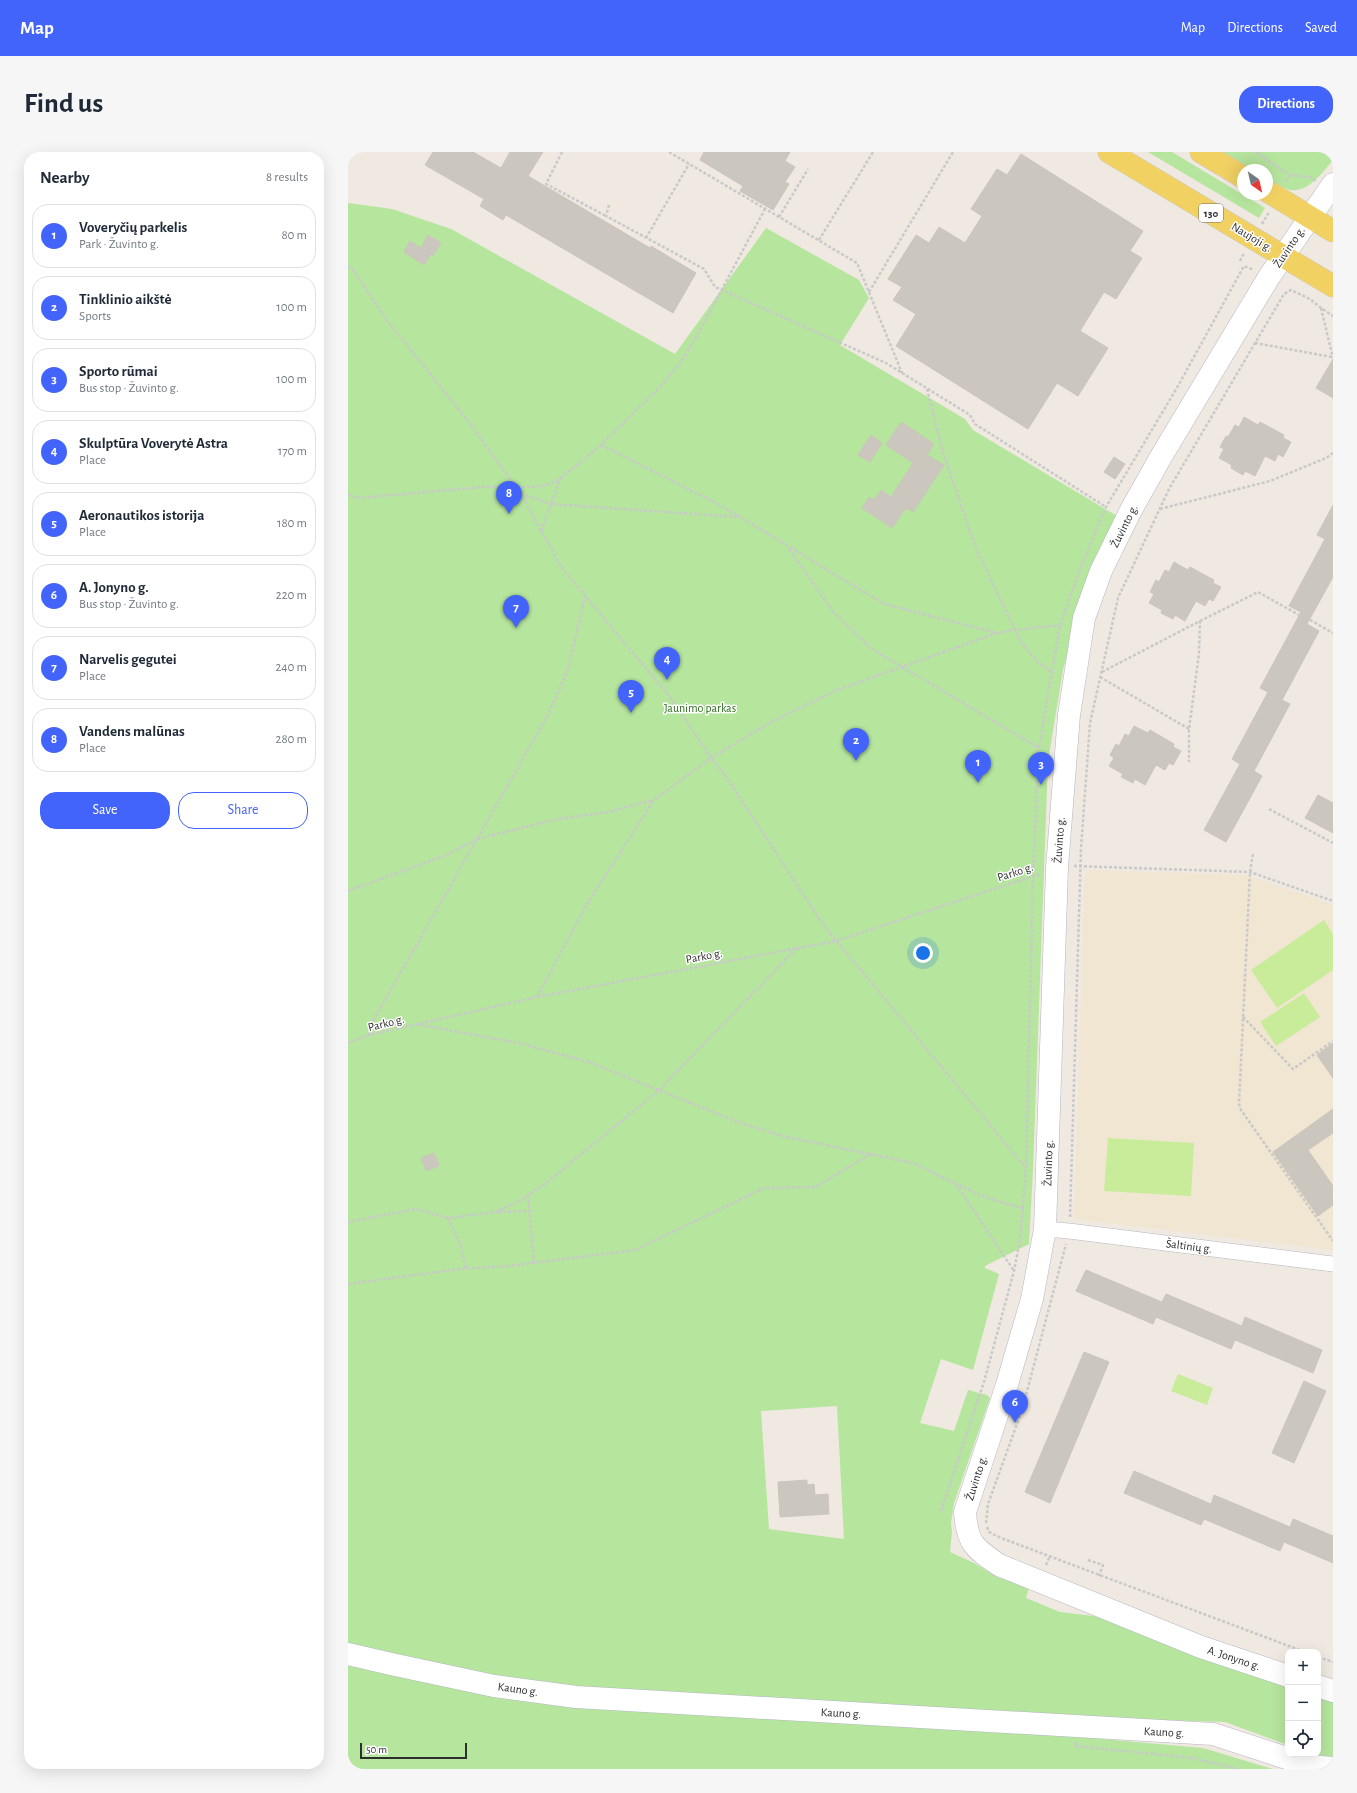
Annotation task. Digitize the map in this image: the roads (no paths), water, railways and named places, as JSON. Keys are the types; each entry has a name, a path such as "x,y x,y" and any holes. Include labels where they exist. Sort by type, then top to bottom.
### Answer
{"main road":[{"name":"Naujoji g.","path":"1109,152 1333,286"},
{"path":"1201,152 1237,173"},
{"path":"1273,196 1333,231"}],"street":[{"name":"Žuvinto g.","path":"965,1512 1006,1388 1032,1299 1046,1219 1057,868 1070,708 1084,618 1101,571 1162,455 1269,276 1331,186"},
{"name":"Šaltinių g.","path":"1046,1219 1069,1230 1333,1264"},
{"name":"A. Jonyno g.","path":"965,1512 966,1528 970,1539 979,1551 999,1564 1201,1647 1285,1675"},
{"name":"Kauno g.","path":"348,1654 494,1686 576,1697 1213,1734 1311,1766 1333,1768"},
{"path":"1321,1687 1333,1691"}],"place":[{"name":"Vandens malūnas","path":"509,514"},
{"name":"Narvelis gegutei","path":"516,628"},
{"name":"Skulptūra Voverytė Astra","path":"667,680"},
{"name":"Aeronautikos istorija","path":"631,713"},
{"name":"Tinklinio aikštė","path":"856,761"},
{"name":"Voveryčių parkelis","path":"978,783"},
{"name":"Sporto rūmai","path":"1041,785"},
{"name":"A. Jonyno g.","path":"1015,1423"}],"park label":[{"name":"Jaunimo parkas","path":"700,708"}]}
